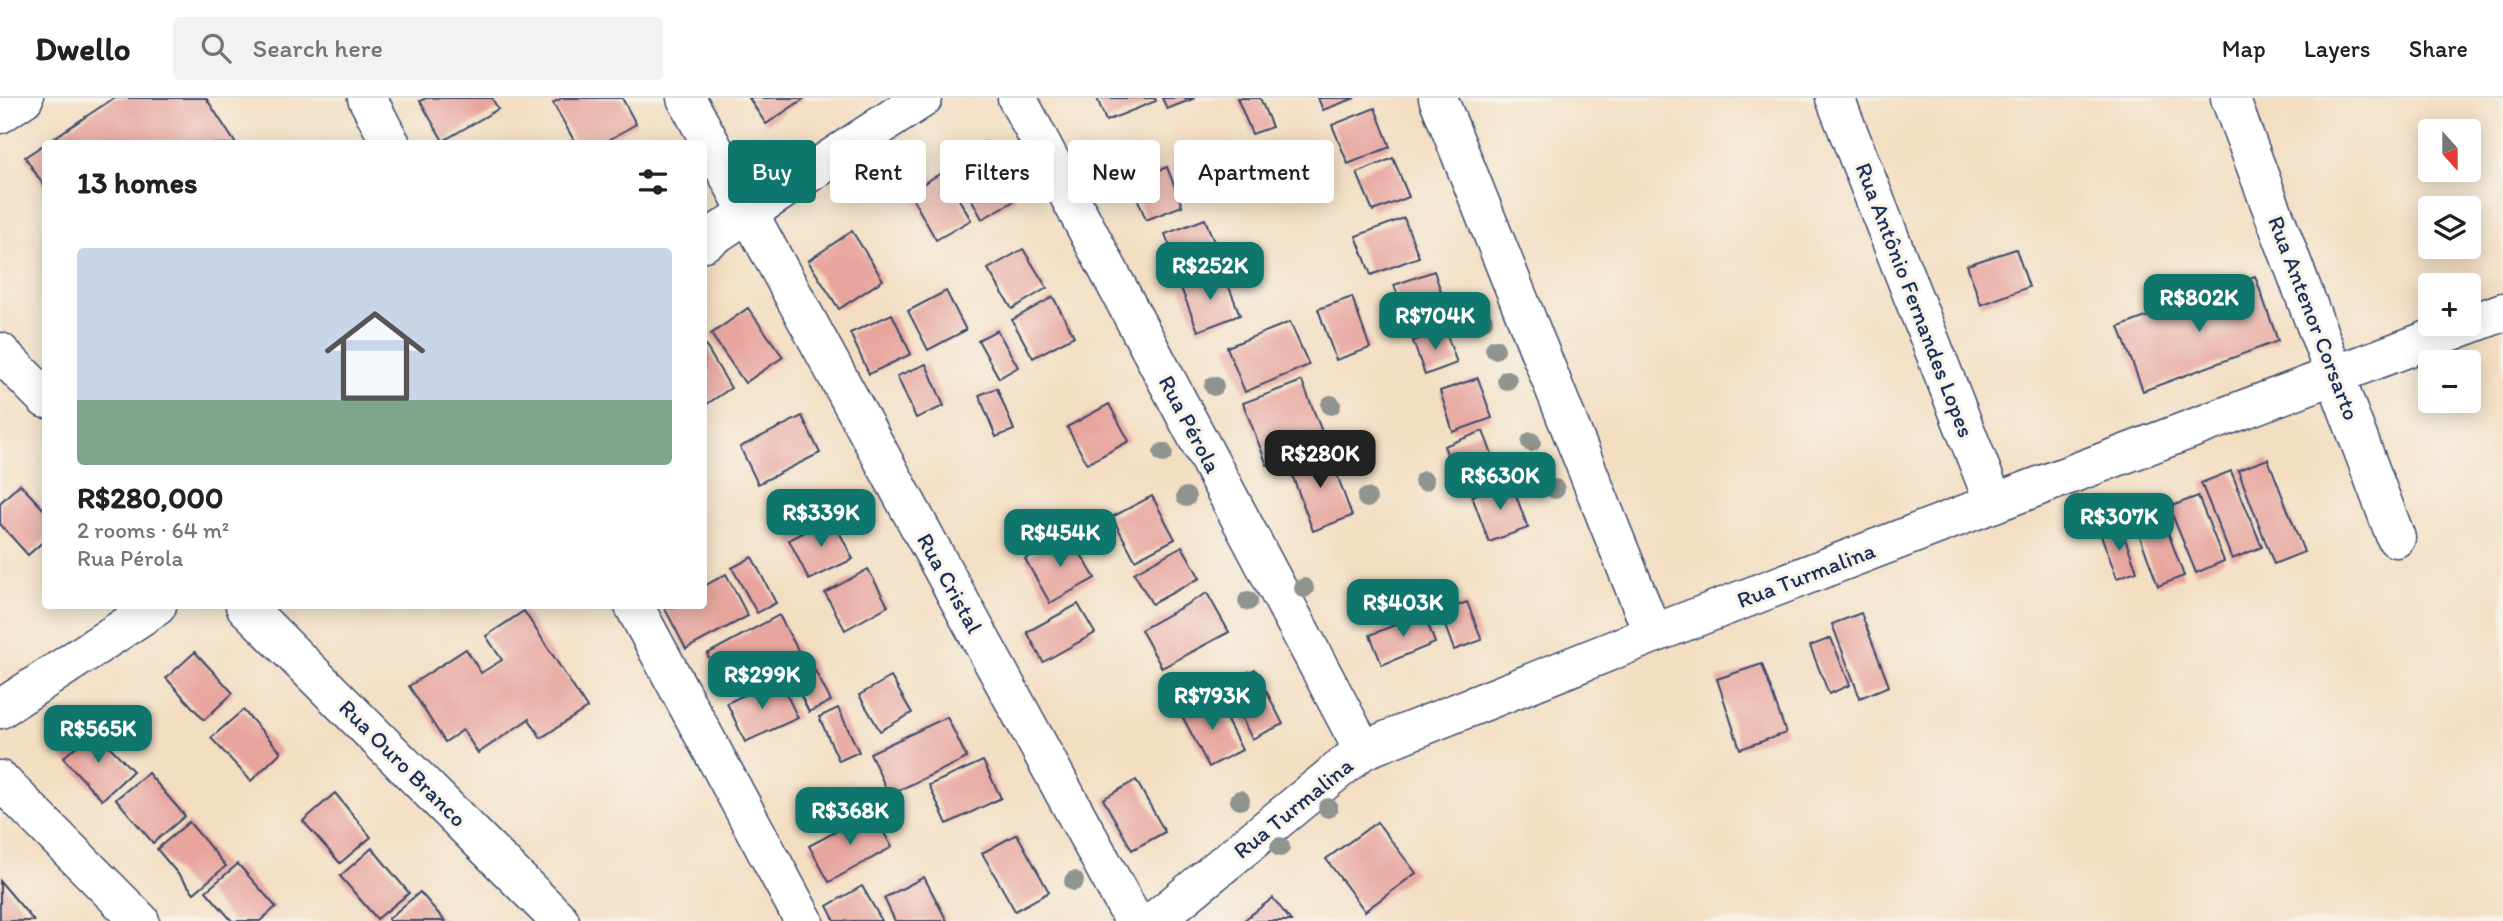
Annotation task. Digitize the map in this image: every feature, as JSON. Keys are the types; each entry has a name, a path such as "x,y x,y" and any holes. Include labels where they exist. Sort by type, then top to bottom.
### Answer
{"street":[{"path":"0,114 24,98"},
{"path":"367,98 389,140"},
{"name":"Rua Cristal","path":"686,98 1134,921"},
{"path":"707,240 923,98"},
{"name":"Rua Pérola","path":"1017,98 1363,750"},
{"path":"1438,98 1653,634"},
{"name":"Rua Antônio Fernandes Lopes","path":"1835,98 1994,503"},
{"name":"Rua Antenor Corsarto","path":"2230,98 2396,538"},
{"name":"Rua Turmalina","path":"1154,921 1363,750 1653,634 2503,312"},
{"path":"0,352 42,395"},
{"path":"0,709 152,609"},
{"name":"Rua Ouro Branco","path":"248,609 560,921"},
{"path":"636,609 804,921"},
{"path":"0,780 140,921"}],"building":[{"path":"114,98 206,98 233,140 51,140"},
{"path":"426,98 492,98 498,109 442,140 420,101"},
{"path":"562,98 622,98 636,124 609,140 574,140 553,103"},
{"path":"749,98 805,98 766,124"},
{"path":"1097,98 1155,98 1156,101 1106,121"},
{"path":"1162,98 1195,98 1167,109"},
{"path":"1237,98 1260,98 1272,127 1252,134"},
{"path":"1318,98 1355,98 1323,110"},
{"path":"1375,108 1390,147 1348,164 1332,125"},
{"path":"42,146 42,183 25,157"},
{"path":"1393,158 1409,197 1373,211 1357,173"},
{"path":"1167,167 1174,185 1174,203 1181,203 1182,206 1146,220 1139,203 1160,203 1160,170"},
{"path":"940,174 940,203 961,203 971,220 936,240 915,203 926,203 926,182"},
{"path":"973,203 1011,203 982,219"},
{"path":"1404,218 1419,257 1371,275 1356,236"},
{"path":"1205,219 1219,255 1179,270 1165,234"},
{"path":"852,231 883,280 839,309 808,261"},
{"path":"1023,249 1047,288 1012,309 988,269"},
{"path":"2016,249 2029,287 1981,305 1967,265"},
{"path":"1434,271 1447,309 1408,322 1394,285"},
{"path":"1223,272 1240,315 1198,331 1181,288"},
{"path":"2255,276 2278,341 2143,391 2119,327"},
{"path":"946,291 966,330 928,350 908,311"},
{"path":"1053,297 1074,336 1033,358 1012,320"},
{"path":"1352,297 1370,348 1336,360 1318,309"},
{"path":"748,308 783,357 745,383 711,334"},
{"path":"892,314 911,354 869,374 850,333"},
{"path":"1290,322 1309,365 1245,392 1227,347"},
{"path":"997,330 1018,367 999,378 978,340"},
{"path":"1445,330 1457,363 1425,375 1413,341"},
{"path":"707,348 731,388 707,404"},
{"path":"926,364 944,406 916,418 897,376"},
{"path":"1478,378 1492,418 1453,432 1440,391"},
{"path":"1302,381 1326,442 1267,465 1243,403"},
{"path":"997,388 1014,430 996,437 979,395"},
{"path":"1109,404 1129,441 1087,464 1067,427"},
{"path":"802,416 820,453 758,484 740,447"},
{"path":"1483,431 1500,475 1461,490 1444,446"},
{"path":"1328,450 1352,516 1313,531 1288,464"},
{"path":"2268,459 2304,552 2274,564 2238,470"},
{"path":"2231,471 2262,547 2232,559 2201,483"},
{"path":"1511,482 1528,528 1489,542 1472,496"},
{"path":"20,484 42,508 42,543 28,555 0,524 0,503"},
{"path":"1152,496 1175,539 1135,560 1112,517"},
{"path":"2198,496 2224,561 2196,573 2169,507"},
{"path":"2160,510 2184,576 2158,586 2134,520"},
{"path":"832,518 853,559 809,580 789,540"},
{"path":"2121,528 2137,571 2117,578 2101,535"},
{"path":"1069,534 1095,578 1050,603 1025,559"},
{"path":"1182,546 1200,578 1152,604 1134,573"},
{"path":"752,557 776,603 757,613 732,568"},
{"path":"868,569 888,606 845,630 825,593"},
{"path":"726,574 748,616 686,649 665,609 707,609 707,584"},
{"path":"1207,593 1229,632 1162,668 1141,630"},
{"path":"1467,602 1482,640 1454,650 1440,612"},
{"path":"1078,604 1095,633 1043,662 1027,632"},
{"path":"524,611 587,708 541,738 529,719 478,753 463,730 445,742 409,686 466,649 481,673 502,660 486,636"},
{"path":"1424,613 1435,643 1382,665 1370,635"},
{"path":"1861,613 1889,686 1860,698 1832,624"},
{"path":"779,615 798,650 726,689 707,654"},
{"path":"1831,638 1850,685 1829,694 1810,646"},
{"path":"195,652 233,693 204,720 166,678"},
{"path":"808,657 831,701 809,712 787,668"},
{"path":"1762,664 1786,733 1740,749 1717,679"},
{"path":"1255,669 1283,724 1252,739 1225,684"},
{"path":"891,677 912,713 880,731 859,695"},
{"path":"779,679 798,718 745,742 727,703"},
{"path":"1215,697 1242,750 1209,767 1181,714"},
{"path":"838,708 859,752 839,761 819,717"},
{"path":"243,710 281,752 251,781 211,738"},
{"path":"947,717 967,758 889,795 870,753"},
{"path":"94,730 133,771 102,800 63,758"},
{"path":"983,761 1001,798 947,824 929,785"},
{"path":"148,773 185,816 153,843 116,799"},
{"path":"1136,780 1165,832 1132,850 1103,799"},
{"path":"335,793 371,837 340,863 303,821"},
{"path":"872,812 892,847 829,882 809,846"},
{"path":"189,822 226,866 194,893 157,849"},
{"path":"1377,822 1416,873 1365,911 1326,859"},
{"path":"1017,834 1049,892 1015,911 982,853"},
{"path":"372,848 409,893 377,919 340,876"},
{"path":"238,864 276,907 260,921 232,921 206,891"},
{"path":"924,877 947,921 895,921 884,898"},
{"path":"0,881 34,921 0,921"},
{"path":"862,886 882,921 835,921 827,906"},
{"path":"420,892 445,921 388,919"},
{"path":"1273,898 1291,921 1243,921"}]}
